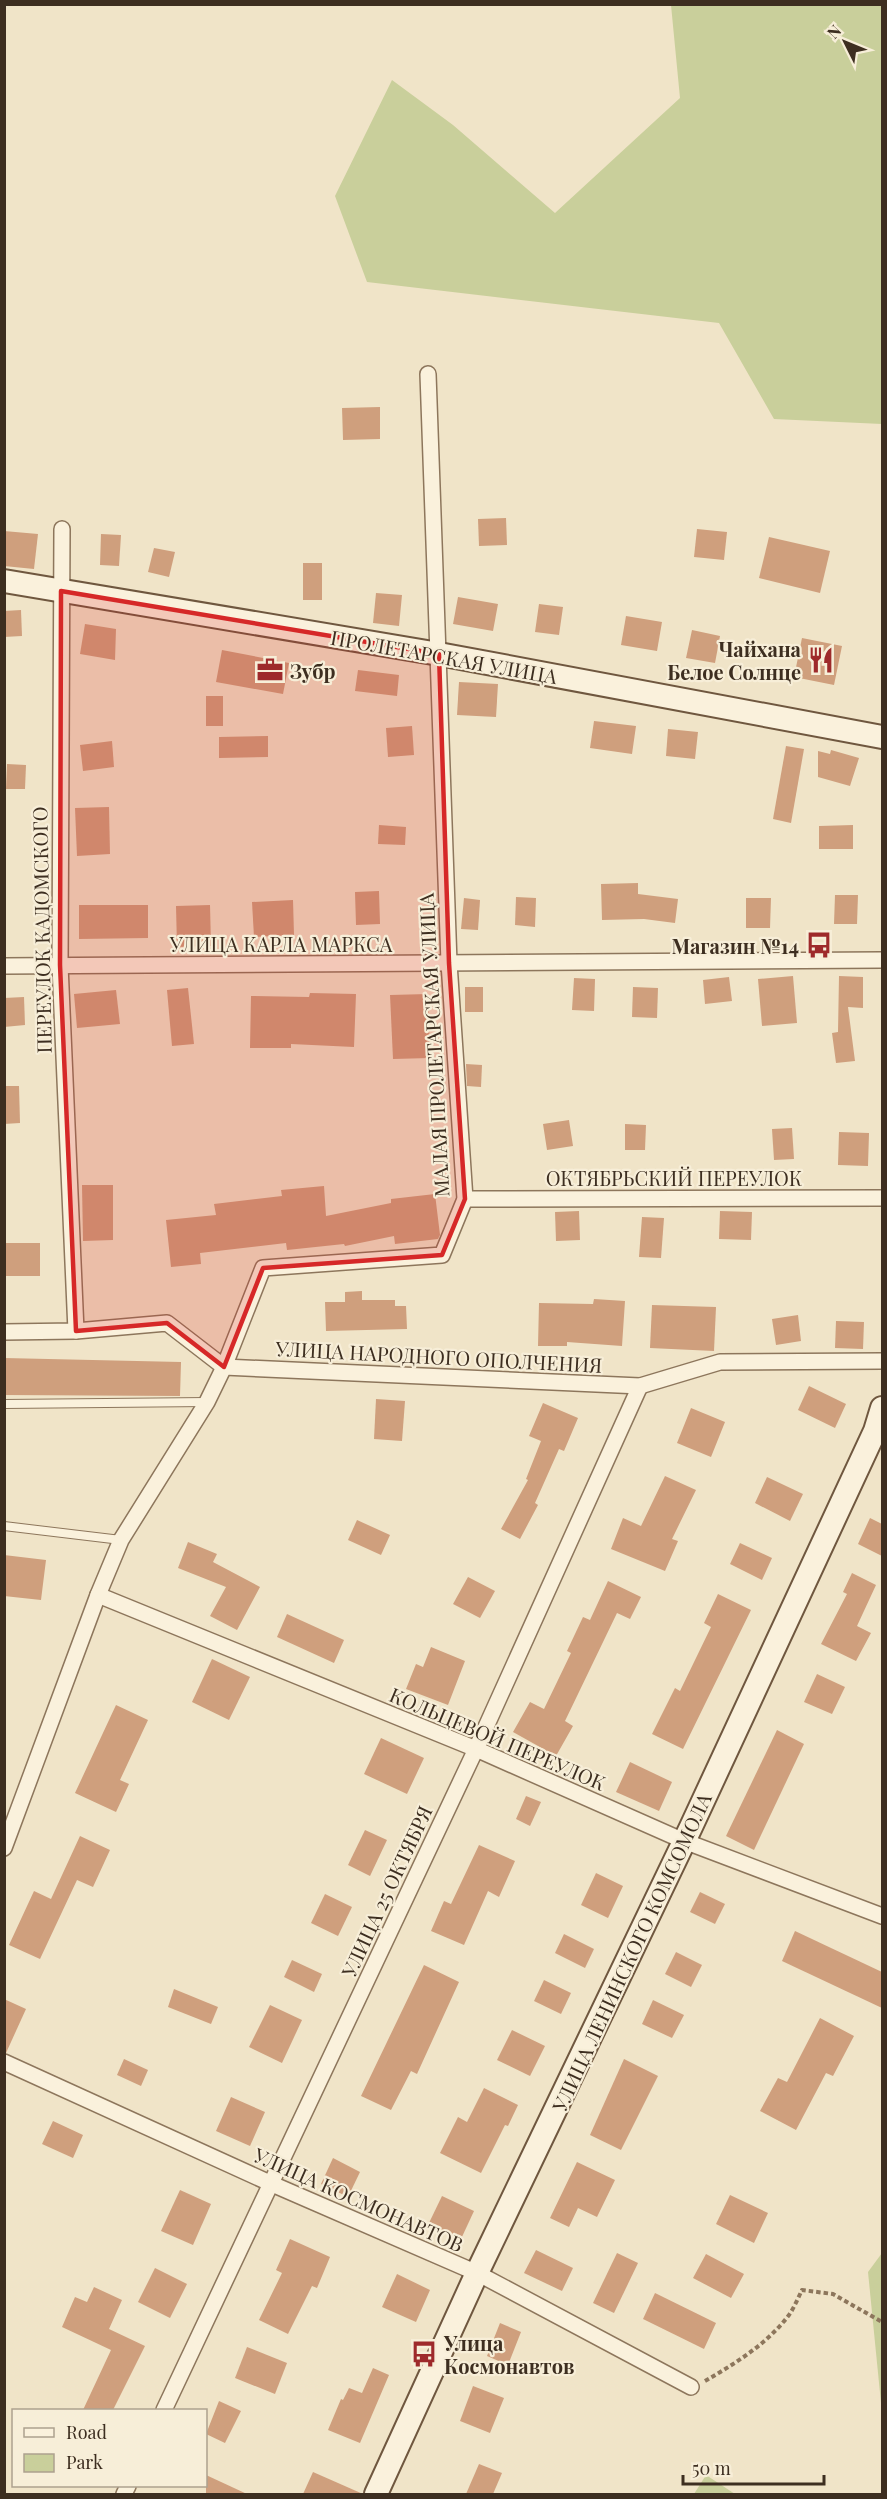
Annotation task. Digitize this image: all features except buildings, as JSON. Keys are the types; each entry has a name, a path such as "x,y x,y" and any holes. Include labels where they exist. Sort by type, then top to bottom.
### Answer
{"main road":[{"name":"ПРОЛЕТАРСКАЯ УЛИЦА","path":"4,581 439,654 882,737"},
{"name":"УЛИЦА ЛЕНИНСКОГО КОМСОМОЛА","path":"376,2494 477,2273 684,1841 875,1431 882,1408"}],"street":[{"name":"МАЛАЯ ПРОЛЕТАРСКАЯ УЛИЦА","path":"4,1848 98,1595 121,1540 207,1402 224,1366 263,1268 442,1254 465,1199 449,963 428,374"},
{"name":"ПЕРЕУЛОК КАДОМСКОГО","path":"62,529 60,966 76,1331"},
{"name":"УЛИЦА КАРЛА МАРКСА","path":"4,966 882,960"},
{"name":"ОКТЯБРЬСКИЙ ПЕРЕУЛОК","path":"465,1199 882,1198"},
{"path":"4,1332 76,1331 167,1323 224,1366"},
{"name":"УЛИЦА НАРОДНОГО ОПОЛЧЕНИЯ","path":"224,1366 640,1386 720,1362 882,1361"},
{"name":"УЛИЦА 25 ОКТЯБРЯ","path":"164,2409 476,1749 640,1386"},
{"name":"КОЛЬЦЕВОЙ ПЕРЕУЛОК","path":"98,1595 476,1749 684,1841 882,1916"},
{"name":"УЛИЦА КОСМОНАВТОВ","path":"4,2062 272,2184 477,2273 691,2387"}],"lane":[{"path":"4,1404 207,1402"},
{"path":"4,1526 121,1540"}],"path":[{"path":"691,2387 736,2363 766,2340 790,2314 802,2290 834,2294 882,2322"}],"highlighted area":[{"path":"61,591 439,654 449,963 465,1199 442,1255 263,1268 224,1367 167,1323 76,1331 60,965"}],"green space":[{"path":"671,5 882,5 882,424 774,419 719,323 367,282 335,196 392,80 453,125 555,213 680,98"},
{"path":"882,2253 882,2413 868,2272"},
{"path":"706,2475 735,2494 694,2494"}],"place":[{"name":"Чайхана Белое Солнце","path":"821,660"},
{"name":"Зубр","path":"270,670"},
{"name":"Магазин №14","path":"819,945"},
{"name":"Улица Космонавтов","path":"424,2354"}]}
